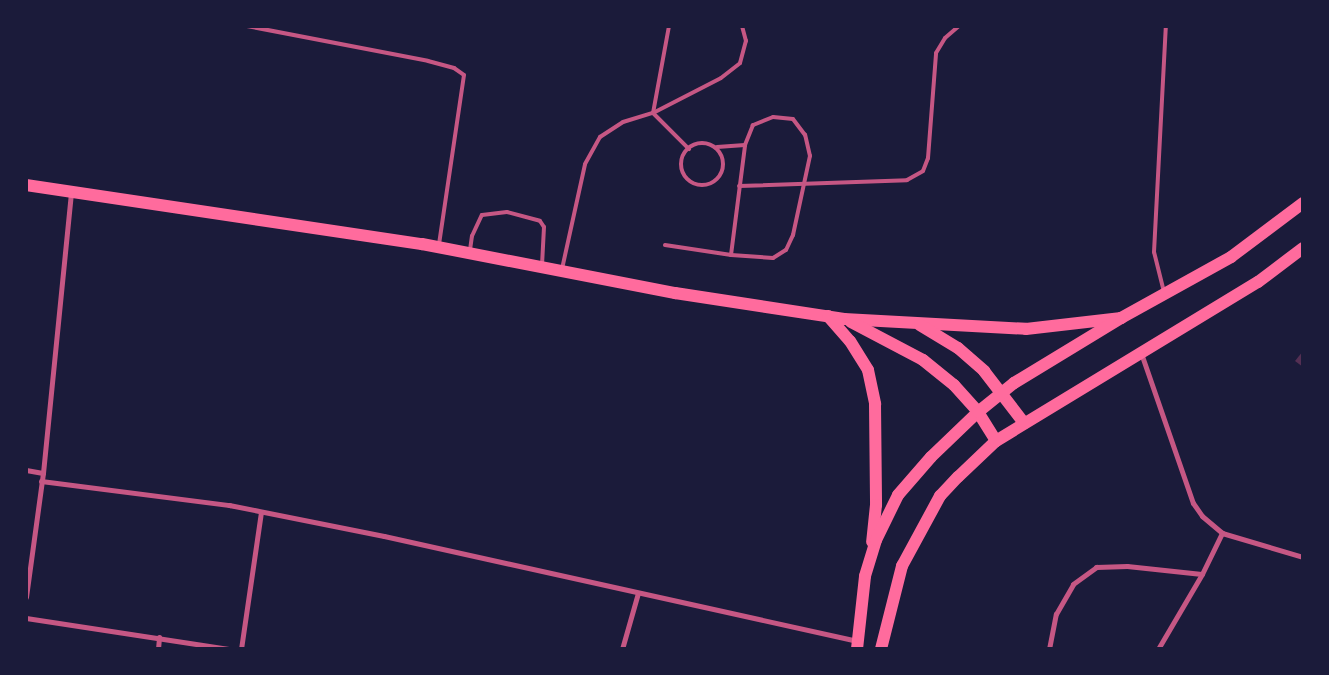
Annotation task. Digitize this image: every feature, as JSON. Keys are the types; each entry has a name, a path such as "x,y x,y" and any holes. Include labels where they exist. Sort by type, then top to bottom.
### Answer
{"main road":[{"path":"26,185 71,190 470,252 675,293 844,318 918,324 1026,329 1121,318"},
{"path":"870,562 898,494 1000,392 1121,318 1231,258 1303,203"},
{"path":"881,649 902,566 925,521 940,496 996,441 1258,282 1303,248"},
{"path":"828,316 850,341 868,370 875,404 876,505 858,645"},
{"path":"844,318 923,360 954,385 978,412 996,441"},
{"path":"918,324 958,348 984,371 1024,423"}],"street":[{"path":"26,597 43,473 71,190"},
{"path":"1141,353 1193,503 1222,533 1303,557"},
{"path":"26,470 43,473"},
{"path":"41,481 261,512 638,593 858,645"},
{"path":"241,649 261,512"},
{"path":"1158,649 1202,574 1222,533"},
{"path":"1049,649 1056,614 1073,584 1096,567 1127,566 1202,574"},
{"path":"622,649 638,593"},
{"path":"26,618 160,636 229,649"},
{"path":"158,649 160,636"}],"lane":[{"path":"247,26 428,61 454,68 464,75 438,247"},
{"path":"653,113 669,26"},
{"path":"562,269 585,164 600,137 623,122 653,113 721,78 740,63 746,41 742,26"},
{"path":"740,186 907,180 923,172 928,158 936,54 944,38 959,26"},
{"path":"1165,294 1154,252 1166,26"},
{"path":"653,113 689,149"},
{"path":"665,245 731,255 773,258 786,250 793,235 810,156 805,135 793,119 772,117 753,125 745,145 731,255"},
{"path":"717,147 724,164 721,175 716,181 701,185 686,179 680,172 682,156 689,149 700,143 717,147 745,145"},
{"path":"470,252 472,236 482,215 507,212 533,219 544,227 542,266"}],"building":[{"path":"1303,351 1303,367 1295,361"}]}
